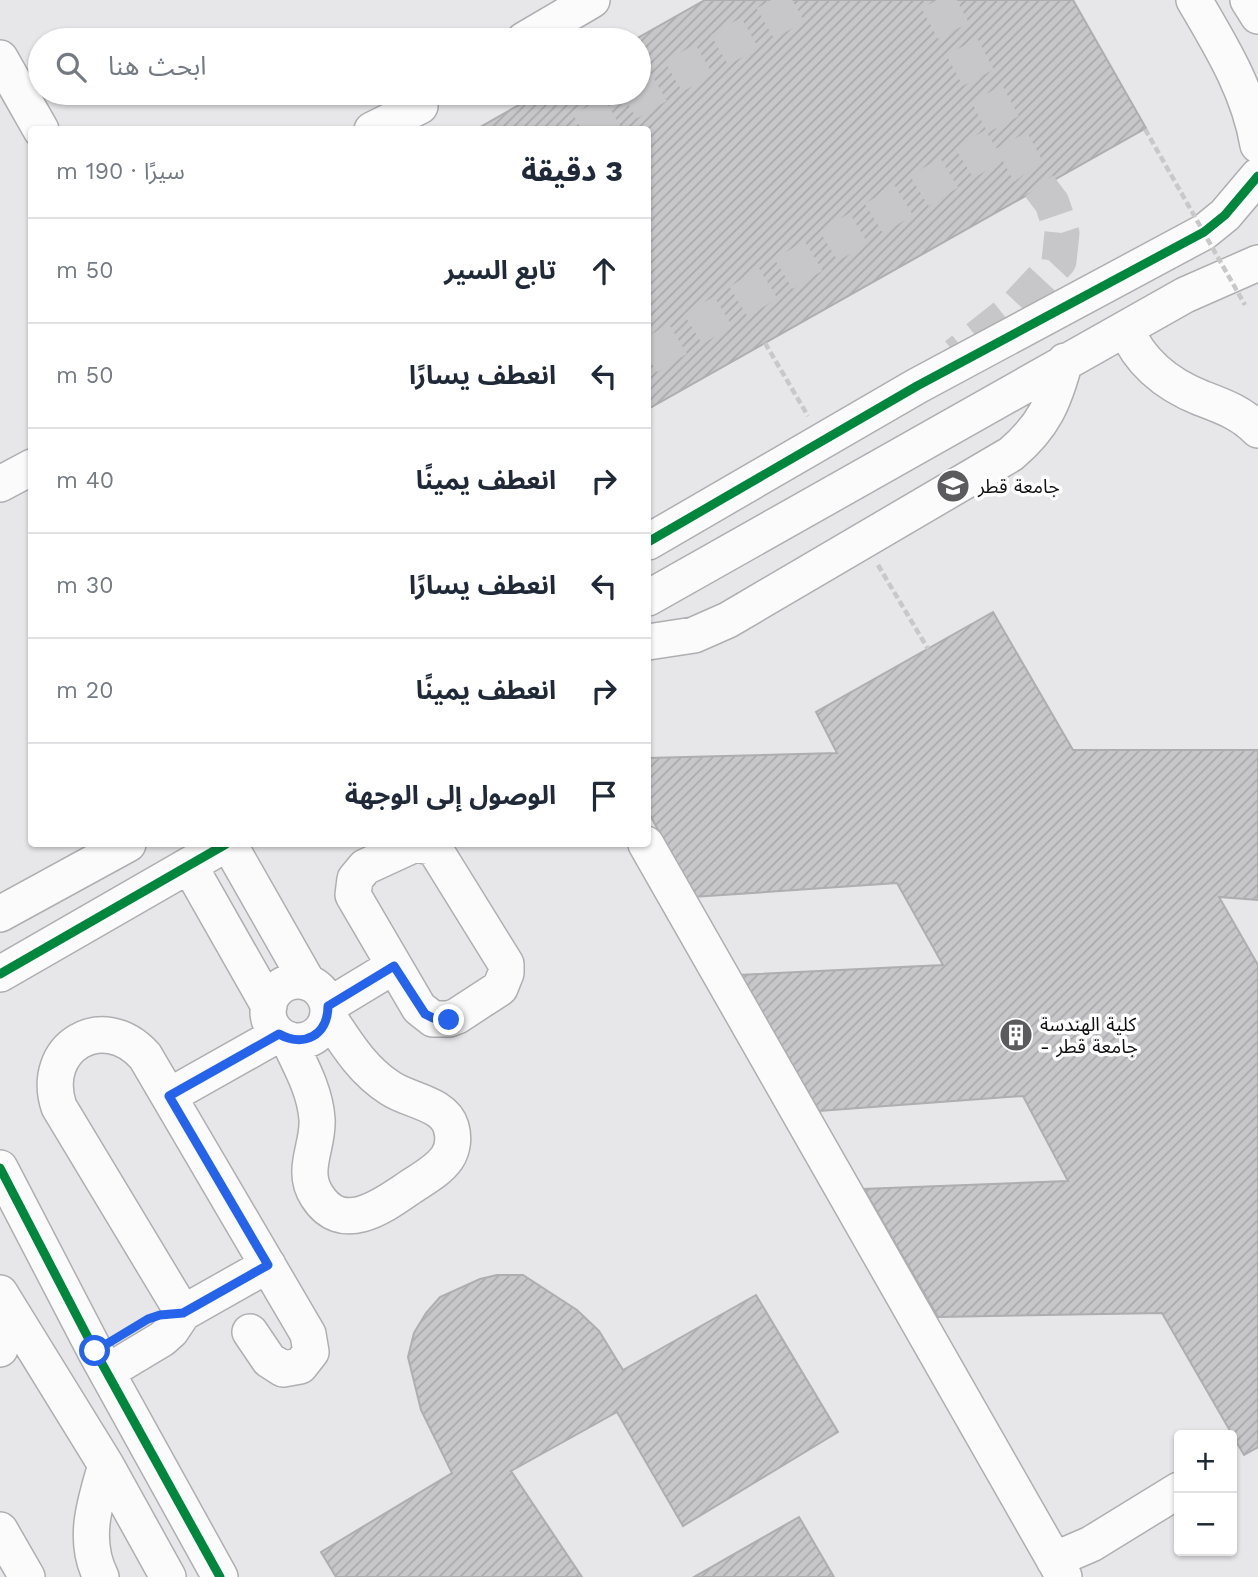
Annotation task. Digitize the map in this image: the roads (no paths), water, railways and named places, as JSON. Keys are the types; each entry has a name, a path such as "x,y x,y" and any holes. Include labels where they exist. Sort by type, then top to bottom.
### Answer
{"street":[{"path":"544,28 592,0"},
{"path":"1194,0 1235,72 1248,102 1258,145"},
{"path":"1248,0 1258,16"},
{"path":"0,58 39,126"},
{"path":"382,126 422,109"},
{"path":"1258,176 1258,193"},
{"path":"651,540 917,386 1204,232 1225,215 1258,176"},
{"path":"651,596 1194,290 1258,263"},
{"path":"1135,323 1135,348 1147,365 1182,388 1237,413 1258,430"},
{"path":"651,642 694,635 728,620 1011,453 1032,434 1049,411 1057,393 1065,361"},
{"path":"0,484 28,469"},
{"path":"0,914 123,847"},
{"path":"0,974 222,847"},
{"path":"189,865 310,1085 317,1123 309,1175 312,1187 319,1199 341,1214 368,1214 437,1169 451,1150 451,1127 440,1111 399,1093 366,1069 229,847"},
{"path":"409,847 365,867 355,878 354,895 419,1008 441,1020 457,1016 500,988 506,973 506,964 440,857 430,847"},
{"path":"648,847 1059,1568"},
{"path":"320,998 389,957"},
{"path":"298,981 320,998 324,1026 309,1039 276,1024 272,996 288,983 298,981"},
{"path":"163,1087 276,1024"},
{"path":"183,1313 59,1107 55,1095 56,1069 62,1057 71,1047 93,1036 117,1036 128,1041 145,1056 308,1334 311,1352 300,1366 284,1369 268,1360 250,1332"},
{"path":"0,1168 101,1361 220,1577"},
{"path":"101,1361 162,1339 183,1313 268,1265"},
{"path":"0,1349 5,1302"},
{"path":"5,1302 106,1465 168,1577"},
{"path":"101,1577 93,1555 90,1526 106,1465"},
{"path":"1059,1568 1091,1544 1174,1493"},
{"path":"1059,1568 1106,1555 1174,1511"},
{"path":"0,1530 27,1577"}],"tunnel":[{"path":"651,90 806,0"},
{"path":"937,0 1028,171 1052,203 1062,233 1059,261 1016,307 956,355"},
{"path":"589,126 625,105"},
{"path":"651,355 1009,136"}],"place":[{"name":"جامعة قطر","path":"953,486"},
{"name":"كلية الهندسة - جامعة قطر","path":"1016,1035"}]}
